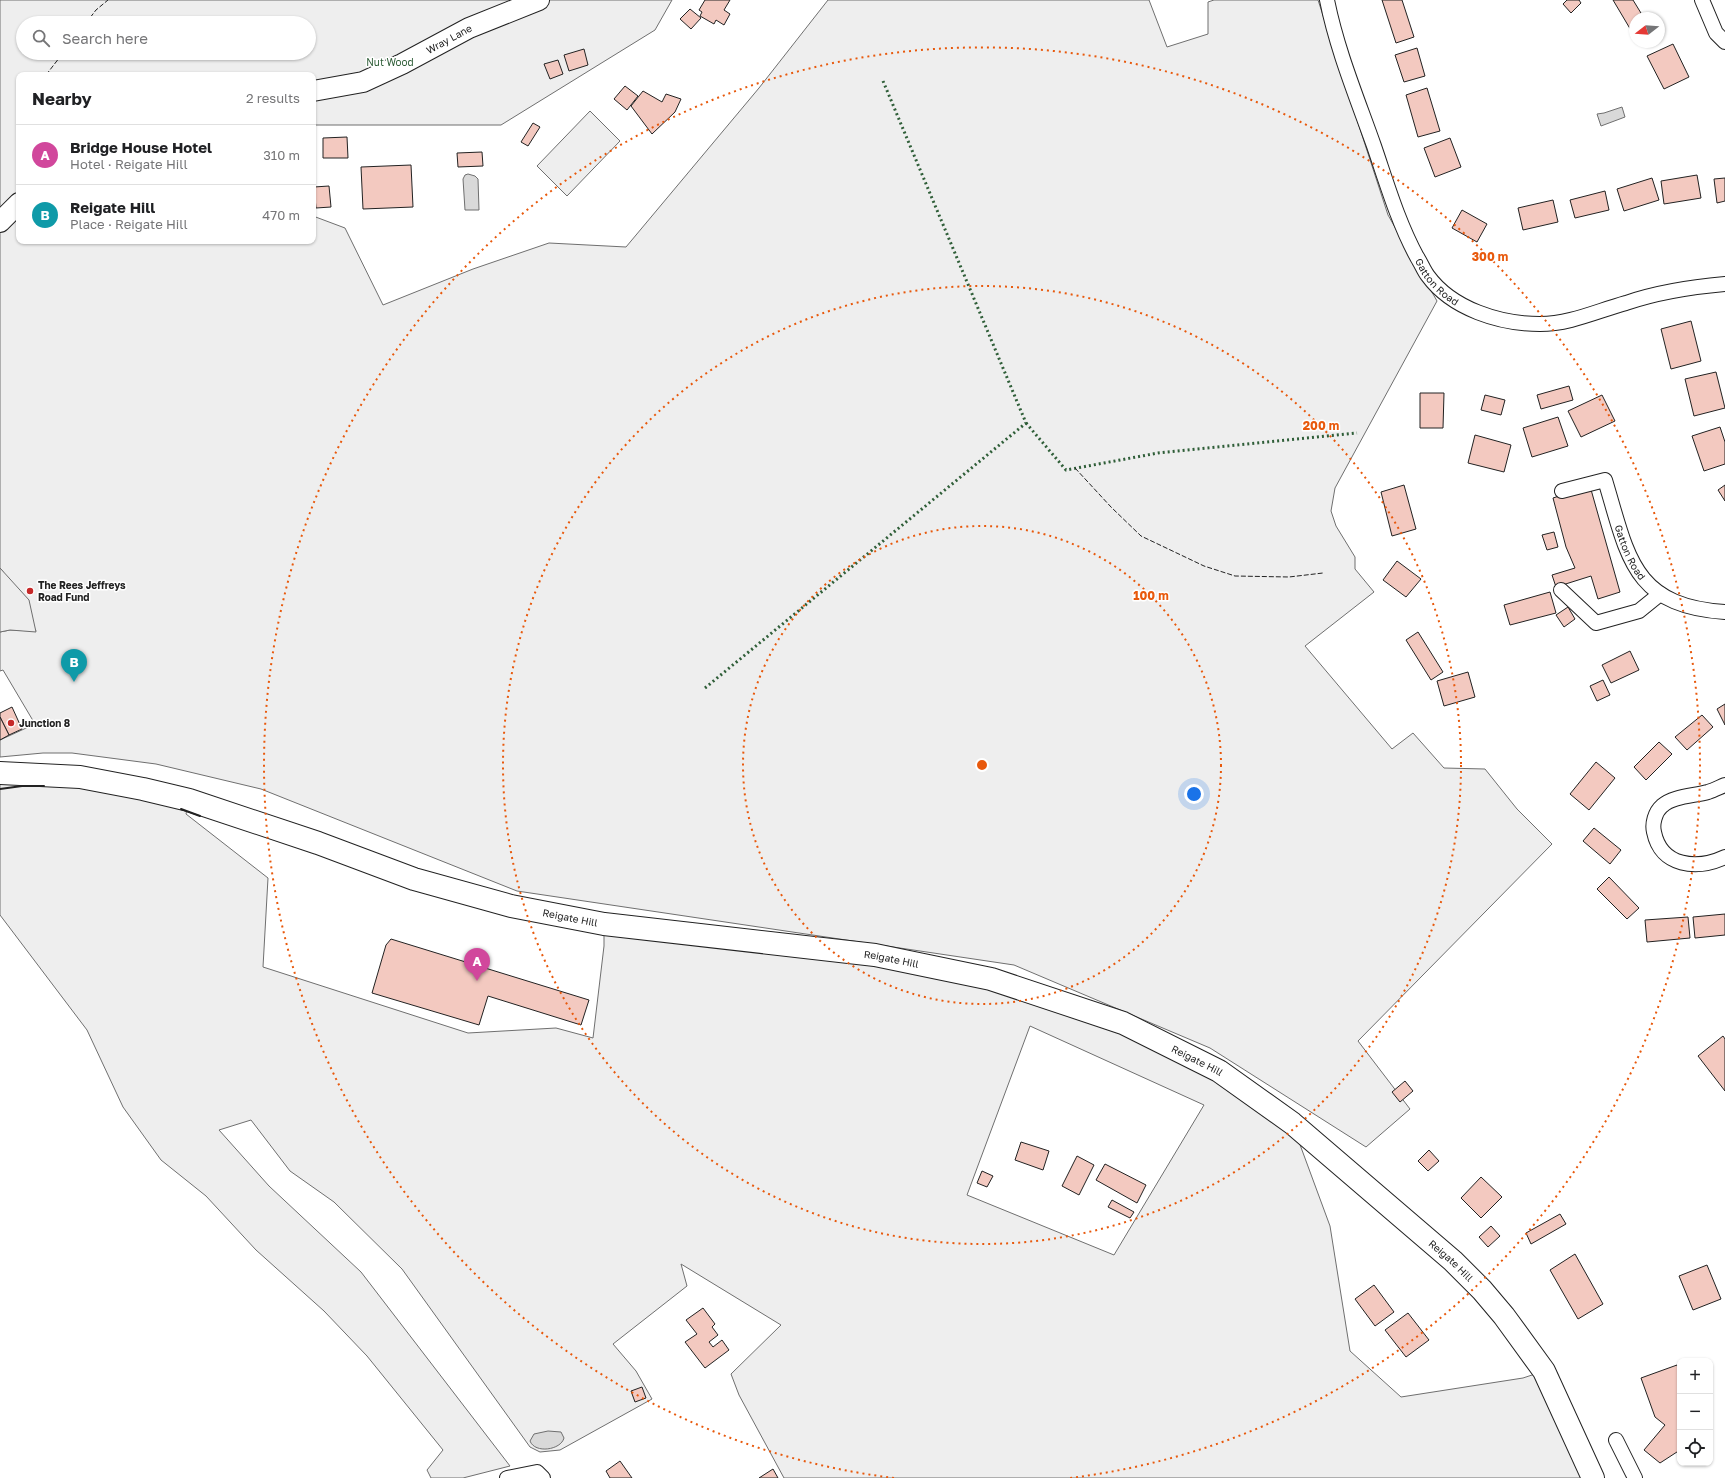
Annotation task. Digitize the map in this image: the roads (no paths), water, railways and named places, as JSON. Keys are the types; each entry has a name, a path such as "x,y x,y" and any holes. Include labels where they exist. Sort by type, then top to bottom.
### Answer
{"main road":[{"name":"Reigate Hill","path":"1,774 80,777 143,788 189,800 311,841 414,879 511,906 604,924 875,955 991,979 1123,1023 1219,1071 1238,1084 1292,1123 1453,1261 1482,1290 1504,1316 1544,1371 1593,1478"}],"street":[{"name":"Wray Lane","path":"316,90 363,82 402,64 469,28 540,0"},
{"name":"Gatton Road","path":"1327,0 1339,46 1403,232 1428,276 1448,296 1462,305 1485,314 1516,322 1540,324 1560,322 1588,316 1626,302 1663,292 1698,286 1725,284"},
{"path":"1702,0 1716,33 1725,42"},
{"path":"0,222 16,205"},
{"name":"Gatton Road","path":"1562,491 1605,480 1627,553 1644,581 1673,602 1702,610 1725,612"},
{"path":"1560,590 1596,623 1639,611 1660,594"},
{"path":"1725,785 1709,792 1672,800 1662,806 1655,817 1653,828 1656,841 1663,853 1673,860 1686,864 1703,864 1725,857"},
{"path":"1616,1440 1635,1478"},
{"path":"508,1478 537,1472 543,1478"}],"place":[{"name":"The Rees Jeffreys Road Fund","path":"30,591"},
{"name":"Reigate Hill","path":"74,682"},
{"name":"Junction 8","path":"11,723"},
{"name":"Bridge House Hotel","path":"477,981"}],"park label":[{"name":"Nut Wood","path":"390,62"}]}
